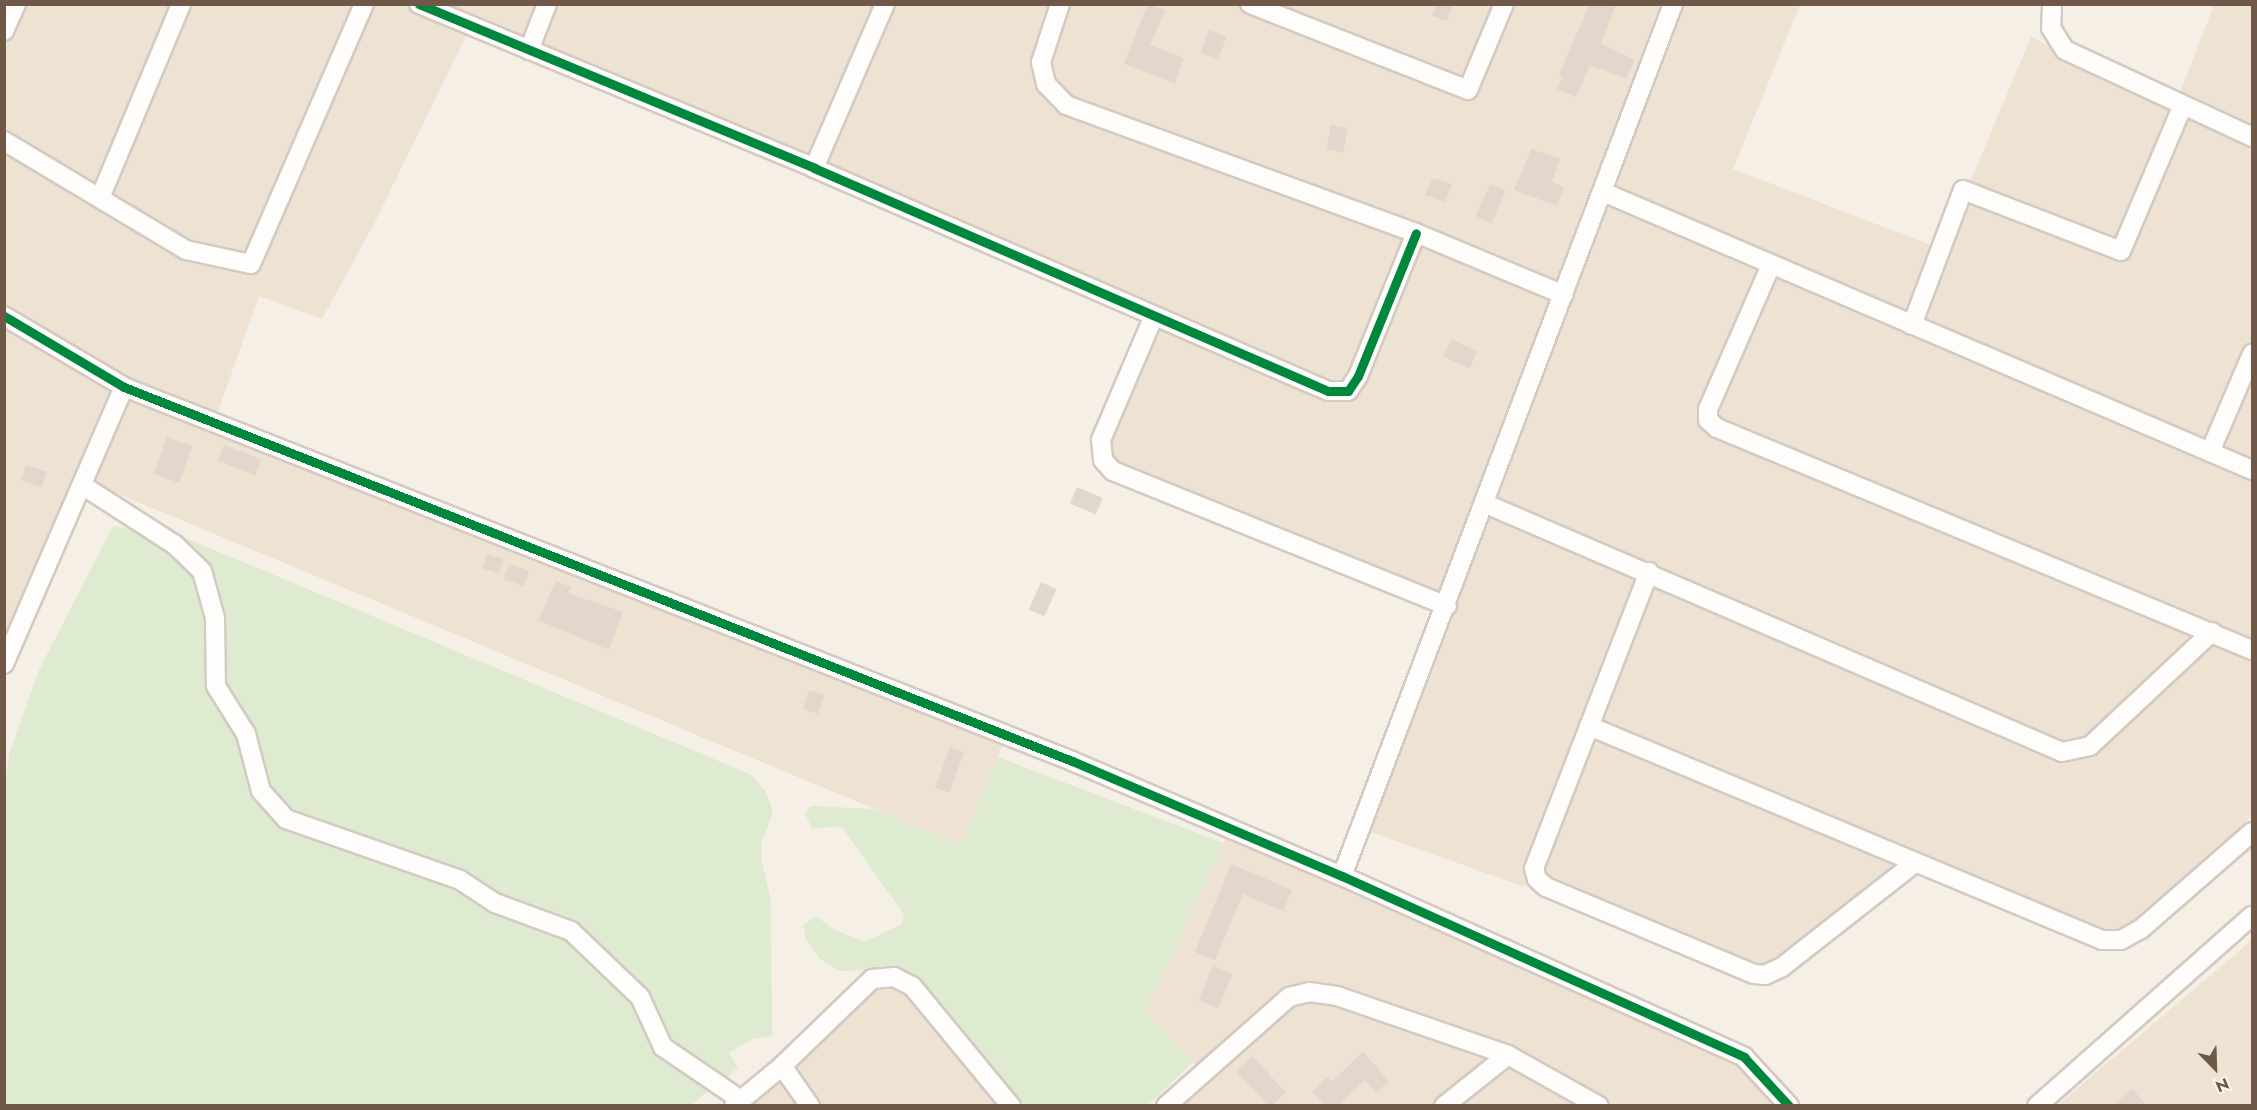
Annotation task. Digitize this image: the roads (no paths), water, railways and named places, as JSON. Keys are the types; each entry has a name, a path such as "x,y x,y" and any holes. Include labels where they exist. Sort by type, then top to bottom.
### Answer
{"street":[{"path":"4,31 16,4"},
{"path":"100,198 182,4"},
{"path":"4,141 186,250 251,264 364,4"},
{"path":"419,4 814,168 1153,318 1328,391 1348,391 1358,376 1416,233"},
{"path":"529,50 547,4"},
{"path":"1060,4 1041,62 1046,84 1066,105 1416,233 1564,295"},
{"path":"1251,4 1468,90 1504,4"},
{"path":"1342,876 1486,504 1673,4"},
{"path":"2052,4 2050,28 2065,50 2182,107 2253,136"},
{"path":"814,168 884,5"},
{"path":"1912,325 1963,190 2121,251 2182,107"},
{"path":"1603,192 2253,470"},
{"path":"1771,265 1708,409 1708,420 1718,428 2253,651"},
{"path":"4,316 124,387 1072,761 1342,876 1744,1057 1789,1106"},
{"path":"1153,318 1101,440 1103,460 1113,471 1447,606"},
{"path":"2210,452 2253,354"},
{"path":"4,664 124,387"},
{"path":"82,485 175,545 202,571 215,618 216,686 246,734 261,791 286,819 460,880 495,903 571,931 639,997 663,1047 737,1103 782,1066 872,979 894,977 912,986 1011,1106"},
{"path":"1486,504 1649,572 2062,752 2090,747 2212,632"},
{"path":"1649,572 1534,868 1537,879 1546,887 1688,947 1754,974 1765,975 1782,968 1916,862"},
{"path":"1589,726 2102,940 2121,940 2141,929 2253,832"},
{"path":"2037,1106 2253,916"},
{"path":"1166,1106 1289,997 1309,992 1337,996 1508,1055 1599,1106"},
{"path":"1444,1106 1508,1055"},
{"path":"782,1066 810,1106"}]}
